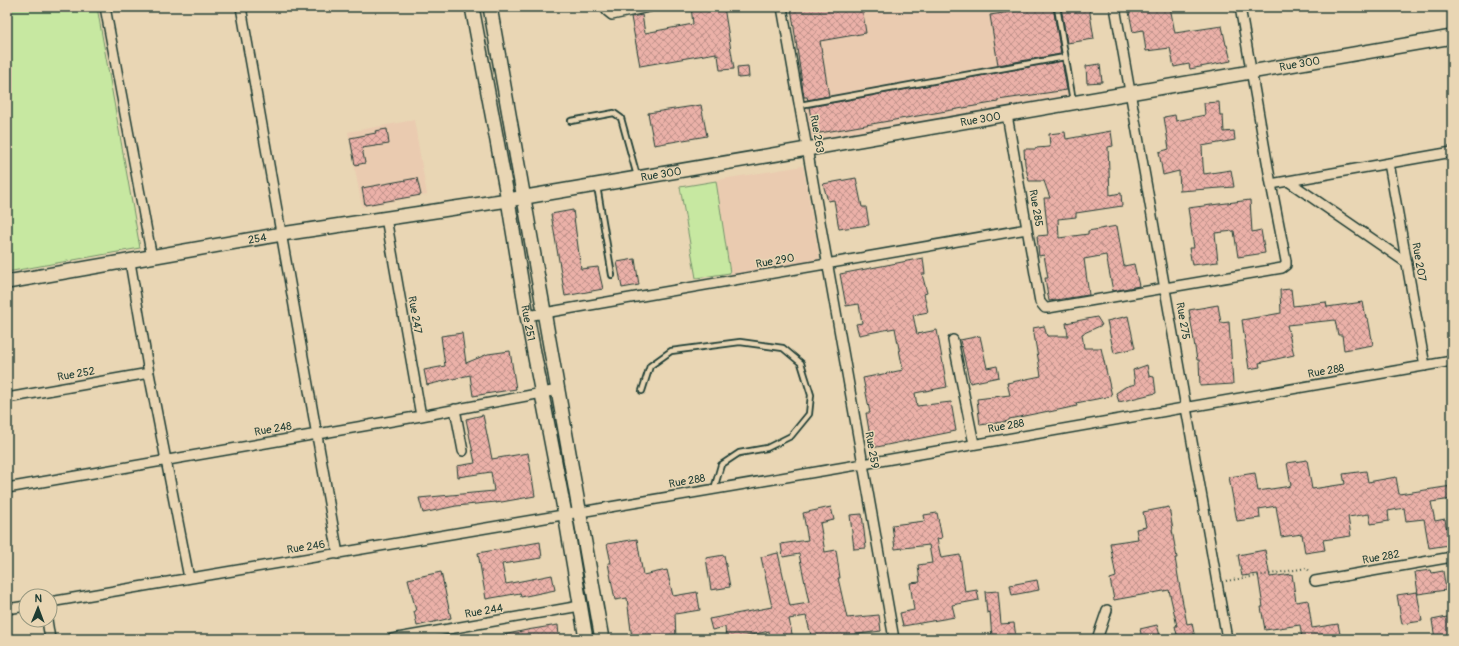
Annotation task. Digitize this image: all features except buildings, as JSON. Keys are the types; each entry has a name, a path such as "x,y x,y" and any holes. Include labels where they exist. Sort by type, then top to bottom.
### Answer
{"main road":[{"name":"Rue 251","path":"472,7 508,200 527,316 565,514 586,639"},
{"name":"Rue 251","path":"490,7 602,639"},
{"name":"Rue 300","path":"508,200 1452,37"},
{"name":"254","path":"7,282 130,262 282,234 508,200"}],"street":[{"path":"105,7 152,258"},
{"path":"242,7 338,554"},
{"path":"606,7 606,11 612,15 649,7"},
{"name":"Rue 263","path":"782,7 828,264"},
{"name":"Rue 275","path":"1115,7 1227,639"},
{"path":"1165,288 1282,268 1286,265 1240,7"},
{"name":"Rue 285","path":"1007,115 1042,305 1048,308 1165,288"},
{"path":"1271,184 1452,152"},
{"name":"Rue 207","path":"1389,163 1425,366"},
{"path":"1288,181 1407,263"},
{"name":"Rue 247","path":"386,218 421,416"},
{"name":"Rue 290","path":"527,316 1027,229"},
{"path":"130,262 149,373 189,578"},
{"name":"Rue 259","path":"828,264 894,639"},
{"path":"953,340 974,444"},
{"name":"Rue 288","path":"565,514 863,464 1452,361"},
{"name":"Rue 252","path":"7,398 149,373"},
{"name":"Rue 248","path":"7,488 421,416 558,390"},
{"path":"455,409 463,451"},
{"name":"Rue 246","path":"58,601 338,554 565,514"},
{"name":"Rue 282","path":"1315,581 1452,557"},
{"name":"Rue 244","path":"392,639 580,606"},
{"path":"7,609 18,607"},
{"path":"1097,639 1107,610"},
{"path":"48,628 50,639"}],"lane":[{"path":"1057,7 1073,103"},
{"path":"800,105 1065,57"},
{"path":"571,121 614,113 621,118 638,178"},
{"path":"597,185 612,275"},
{"path":"642,392 650,366 671,351 740,342 783,348 802,363 811,395 809,414 791,436 767,448 739,453 721,465 714,489"}],"path":[{"path":"1217,582 1307,568 1315,581"}],"shaded area":[{"path":"790,7 1058,7 1075,104 810,145"},
{"path":"414,120 427,195 362,207 348,132"},
{"path":"803,166 820,260 731,275 716,180"}],"green space":[{"path":"7,7 97,7 140,248 7,272"},
{"path":"716,181 730,273 696,278 680,187"}]}
